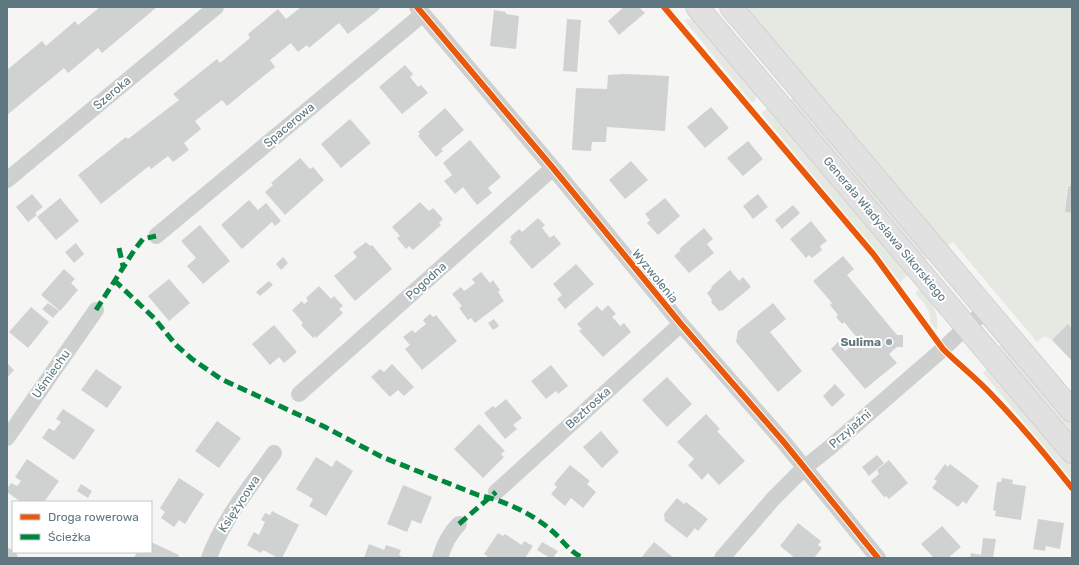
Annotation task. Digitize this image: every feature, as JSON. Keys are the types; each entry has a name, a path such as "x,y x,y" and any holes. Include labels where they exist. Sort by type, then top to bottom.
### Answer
{"main road":[{"name":"Generała Władysława Sikorskiego","path":"697,7 1072,452"},
{"path":"732,7 1072,411"}],"street":[{"name":"Szeroka","path":"7,180 216,7"},
{"name":"Wyzwolenia","path":"420,11 553,168 681,324 782,440 878,558"},
{"name":"Spacerowa","path":"156,236 420,11"},
{"name":"Pogodna","path":"299,394 553,168"},
{"name":"Uśmiechu","path":"7,438 96,310"},
{"name":"Przyjaźni","path":"722,558 773,499 804,468 987,310"},
{"name":"Beztroska","path":"496,492 681,324"},
{"name":"Księżycowa","path":"209,558 215,542 229,518 274,453"},
{"path":"440,558 445,542 451,532 459,524"}],"shaded area":[{"path":"745,7 1072,7 1072,186 1067,185 1065,212 1072,213 1072,329 1067,325 1052,340 1045,336 1037,342 953,242 946,247 832,108"},
{"path":"684,20 695,20 756,93 756,99 752,103"},
{"path":"794,97 935,252 924,261 789,101"},
{"path":"768,108 909,274 900,282 877,252 761,113"},
{"path":"922,287 932,302 936,312 937,330 930,322 926,306 915,293"},
{"path":"1002,343 1072,426 1072,437 997,348"},
{"path":"989,368 1072,466 1072,480 983,373"}],"building":[{"path":"100,7 157,7 102,53 98,48 68,73 64,68 7,115 7,70 42,41 46,46 75,21 78,25"},
{"path":"301,7 378,7 380,9 348,34 339,23 309,48 307,45 298,52 291,43 270,60 275,67 227,106 222,100 195,121 201,129 184,143 189,150 173,162 168,156 151,169 149,166 101,204 78,175 126,137 128,139 179,100 173,94 217,59 220,63 250,38 248,34 278,9 286,19"},
{"path":"624,7 639,7 645,13 619,35 608,21"},
{"path":"494,10 519,16 516,49 490,46"},
{"path":"567,19 581,20 577,72 563,71"},
{"path":"405,65 413,74 410,77 418,87 421,85 428,93 402,114 379,87"},
{"path":"624,74 669,76 665,131 607,127 606,142 592,142 591,151 572,150 576,88 607,89 608,75"},
{"path":"711,107 729,128 705,148 687,127"},
{"path":"445,108 464,130 441,149 443,151 436,157 418,136 420,134 418,132"},
{"path":"350,119 371,143 341,168 321,144"},
{"path":"470,140 501,177 488,188 492,193 477,205 463,187 455,194 444,181 452,175 443,163"},
{"path":"748,141 763,159 743,176 727,158"},
{"path":"300,158 310,169 313,167 324,180 285,215 265,192 273,185 271,183"},
{"path":"631,161 648,180 625,199 609,180"},
{"path":"1068,186 1072,186 1072,213 1065,212"},
{"path":"32,194 43,207 35,213 37,215 28,222 16,207"},
{"path":"758,194 768,207 753,219 743,206"},
{"path":"60,198 79,221 56,240 37,217"},
{"path":"665,198 680,216 658,235 647,223 650,220 645,214"},
{"path":"249,200 258,210 266,203 281,221 275,226 272,222 242,249 221,225"},
{"path":"420,202 429,211 433,208 443,219 439,223 441,225 413,250 409,246 406,249 397,238 400,236 392,227"},
{"path":"793,205 800,213 782,229 775,220"},
{"path":"538,218 545,225 542,228 550,238 554,235 561,244 532,269 509,242 512,239 510,237 519,229 522,232"},
{"path":"811,221 827,241 820,246 822,250 812,258 809,255 806,258 790,239"},
{"path":"200,225 230,261 203,284 187,266 196,258 181,241"},
{"path":"704,228 713,239 707,244 714,253 689,273 674,256 681,250 679,249"},
{"path":"366,242 370,246 372,245 392,269 355,301 334,276 357,257 353,252"},
{"path":"76,243 84,254 74,263 65,252"},
{"path":"843,256 854,269 847,275 897,335 903,335 903,347 897,347 889,354 897,363 865,389 831,349 838,342 845,351 859,340 844,322 842,324 836,317 838,315 830,305 832,303 813,281"},
{"path":"283,257 288,263 281,270 276,264"},
{"path":"576,264 594,284 565,309 557,299 562,295 553,284"},
{"path":"64,269 75,279 71,283 78,290 60,311 41,295"},
{"path":"730,270 739,281 743,277 751,287 722,311 719,311 711,302 712,300 707,293 712,288 711,287"},
{"path":"481,272 490,283 493,280 500,290 498,292 504,301 475,323 471,318 468,320 459,308 462,306 452,294 461,287 464,291 470,287 475,283 472,279"},
{"path":"169,279 190,303 169,321 148,296"},
{"path":"269,281 273,285 260,296 256,292"},
{"path":"319,286 331,299 334,296 343,306 339,309 343,313 316,338 315,336 313,338 301,325 303,323 292,310 302,301 304,304 308,301 306,298"},
{"path":"48,303 59,311 53,318 42,309"},
{"path":"773,303 786,319 770,332 802,371 778,392 736,342 738,331"},
{"path":"608,305 616,314 612,317 620,326 624,323 631,332 603,357 579,331 582,329 577,324 597,306 602,311"},
{"path":"31,307 49,322 28,348 9,332"},
{"path":"430,314 433,317 436,315 457,341 422,370 405,349 410,345 403,337 412,330 415,333 426,324 423,320"},
{"path":"494,319 499,326 493,330 488,323"},
{"path":"1068,324 1072,329 1072,361 1052,340"},
{"path":"274,325 297,352 284,363 279,357 270,365 252,344"},
{"path":"7,363 14,370 7,378"},
{"path":"392,364 414,387 404,396 398,390 390,397 371,377 380,369 384,372"},
{"path":"551,365 568,386 558,394 556,391 546,399 531,381"},
{"path":"96,369 122,387 107,408 81,390"},
{"path":"667,377 692,404 667,427 642,400"},
{"path":"835,384 845,395 832,407 823,396"},
{"path":"506,399 522,418 513,425 517,429 505,439 484,413 493,406 495,408"},
{"path":"63,409 95,430 74,460 42,438 49,428 54,431 61,422 56,419"},
{"path":"706,414 720,429 717,431 745,461 719,485 708,473 702,480 688,465 694,459 677,442"},
{"path":"217,421 241,438 219,468 195,451"},
{"path":"479,424 505,451 501,454 504,457 483,478 454,449"},
{"path":"601,431 619,452 602,468 583,447"},
{"path":"877,455 884,463 869,476 862,467"},
{"path":"316,457 332,467 336,460 353,471 326,516 309,506 313,499 296,489"},
{"path":"27,459 59,481 45,501 20,501 7,492 7,489 11,483 17,486 21,481 15,477"},
{"path":"889,460 908,483 889,499 886,496 884,497 871,481 879,474 877,470"},
{"path":"945,464 948,467 950,464 979,486 966,504 963,501 958,507 932,488 937,481 934,479"},
{"path":"570,465 590,481 587,484 596,492 583,508 571,498 565,506 551,494 557,487 554,484"},
{"path":"179,478 204,494 185,524 179,520 174,527 161,518 165,512 160,508"},
{"path":"1002,478 1013,480 1012,484 1026,486 1021,520 995,516 996,511 993,510 997,482 1001,482"},
{"path":"81,484 92,491 88,498 77,491"},
{"path":"403,485 432,497 421,524 412,520 407,532 387,524"},
{"path":"677,498 684,504 686,502 708,519 698,531 695,528 687,538 665,521 664,514"},
{"path":"272,511 299,525 282,558 278,558 263,550 261,553 247,545 254,532 259,535 265,522 261,520 265,513 270,515"},
{"path":"1038,519 1064,523 1060,549 1046,546 1045,551 1033,549"},
{"path":"798,523 821,541 818,545 822,548 814,558 795,558 780,546"},
{"path":"942,526 961,547 948,558 934,558 921,544"},
{"path":"498,533 503,536 505,534 522,545 524,541 533,546 525,558 490,558 484,554"},
{"path":"983,538 996,539 993,558 970,558 971,553 981,555"},
{"path":"152,542 179,555 178,558 134,558 136,553 152,553"},
{"path":"542,542 558,551 553,558 550,558 537,550"},
{"path":"654,542 674,558 641,558"},
{"path":"369,544 384,550 386,545 401,550 399,555 402,558 364,558"}],"marked path":[{"path":"96,310 143,239 156,236"},
{"path":"119,248 123,266"},
{"path":"114,280 154,318 176,345 192,359 221,379 323,426 382,457 478,495 497,500 516,508 535,518 555,534 574,553 584,558"},
{"path":"459,524 496,492"}],"cycle path":[{"path":"417,7 553,168 681,324 782,440 878,558"},
{"path":"664,7 874,255 943,349 1001,404 1072,488"}],"place":[{"name":"Sulima","path":"889,342"}]}
